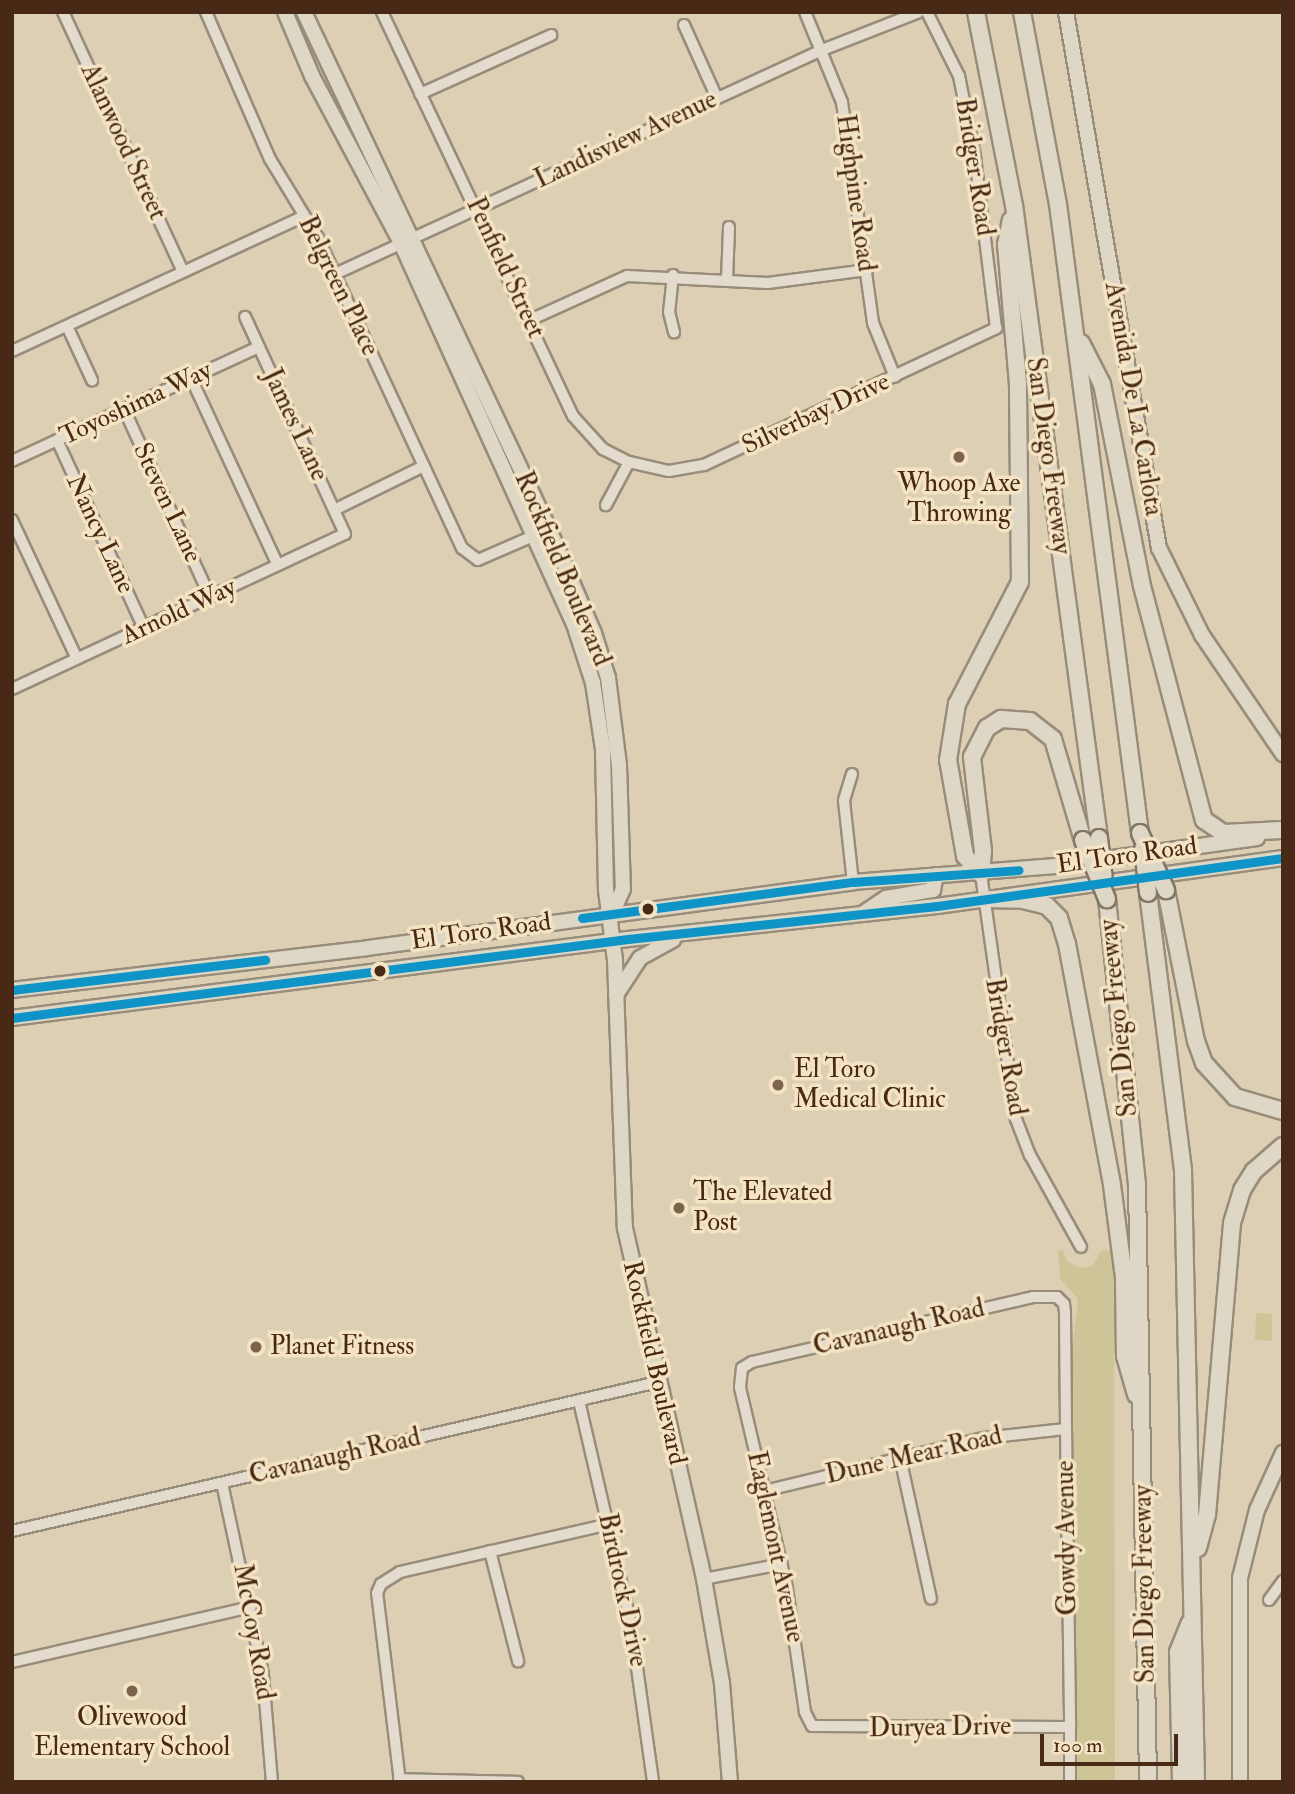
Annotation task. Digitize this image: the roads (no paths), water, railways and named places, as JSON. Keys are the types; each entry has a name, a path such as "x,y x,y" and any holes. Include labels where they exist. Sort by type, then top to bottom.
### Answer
{"highway":[{"name":"San Diego Freeway","path":"976,12 1014,205 1091,839 1107,899 1137,1185 1148,1782"},
{"name":"San Diego Freeway","path":"1022,12 1058,204 1077,335 1113,650 1140,833 1183,1171 1194,1564 1196,1782"},
{"path":"981,874 965,856 950,772 949,737 957,704 1020,582 1018,384 1006,245 1014,205"},
{"path":"1077,335 1102,384 1142,586 1204,820 1223,833 1283,832"},
{"path":"981,874 984,852 972,757 987,728 1001,719 1030,721 1053,739 1091,839"},
{"path":"1140,833 1166,890 1196,1041 1205,1063 1236,1097 1283,1111"},
{"path":"984,899 1023,900 1047,906 1059,918 1067,944 1112,1185 1124,1278 1125,1356 1142,1417"},
{"path":"1194,1564 1207,1516 1232,1223 1242,1189 1254,1171 1283,1146"},
{"path":"1181,1782 1178,1652 1194,1614"},
{"path":"1148,1763 1161,1782"}],"main road":[{"name":"Rockfield Boulevard","path":"285,12 312,76 407,240 549,529 608,678 619,765 623,889 612,914"},
{"name":"Rockfield Boulevard","path":"304,12 407,240 574,624 593,683 603,749 606,890 612,914 614,941 622,1205 658,1382 704,1579 722,1683 730,1782"},
{"name":"Avenida De La Carlota","path":"1066,12 1159,548 1202,635 1283,754"},
{"name":"El Toro Road","path":"12,990 264,960 853,882 981,874 1283,832"},
{"name":"El Toro Road","path":"12,1018 614,941 984,899 1283,858"},
{"path":"862,914 886,898 933,890 936,875"},
{"path":"617,995 645,953 693,933"},
{"path":"264,960 267,985"},
{"path":"1240,1782 1240,1578 1258,1510 1283,1453"}],"street":[{"name":"Alanwood Street","path":"63,12 183,272"},
{"name":"Belgreen Place","path":"206,12 270,159 335,274 461,548 472,558 485,558 535,536"},
{"name":"Penfield Street","path":"382,12 530,320 573,416 603,449 629,463"},
{"name":"Highpine Road","path":"805,12 842,102 875,331 895,377"},
{"name":"Landisview Avenue","path":"335,274 717,97 822,50 919,12"},
{"name":"Bridger Road","path":"927,12 959,76 975,156 996,328"},
{"path":"684,25 717,97"},
{"path":"420,94 551,35"},
{"path":"12,351 304,216"},
{"path":"727,280 730,227"},
{"path":"530,320 618,279 673,275 768,283 867,270"},
{"path":"673,275 669,312 674,332"},
{"name":"James Lane","path":"245,317 345,534"},
{"path":"67,326 92,380"},
{"name":"Silverbay Drive","path":"629,463 668,471 704,464 996,328"},
{"name":"Toyoshima Way","path":"12,461 259,347"},
{"path":"191,378 278,565"},
{"name":"Steven Lane","path":"124,410 210,597"},
{"name":"Nancy Lane","path":"57,440 144,628"},
{"path":"606,505 629,463"},
{"path":"334,510 424,466"},
{"path":"12,520 77,659"},
{"path":"535,536 549,529"},
{"name":"Arnold Way","path":"12,689 345,534"},
{"path":"852,774 844,801 853,882"},
{"name":"Bridger Road","path":"981,874 1016,1119 1030,1155 1081,1247"},
{"name":"Cavanaugh Road","path":"743,1368 752,1362 1033,1297 1057,1297"},
{"name":"Gowdy Avenue","path":"1057,1297 1065,1312 1070,1782"},
{"name":"Eaglemont Avenue","path":"743,1368 738,1378 782,1564 806,1712 812,1726"},
{"name":"Cavanaugh Road","path":"12,1531 658,1382"},
{"name":"Birdrock Drive","path":"579,1401 609,1524 638,1664 653,1782"},
{"name":"Dune Mear Road","path":"764,1491 994,1436 1066,1429"},
{"path":"900,1457 931,1599"},
{"name":"McCoy Road","path":"222,1483 251,1606 266,1698 272,1782"},
{"path":"518,1782 399,1781 377,1593 381,1584 400,1572 609,1524"},
{"path":"490,1551 518,1661"},
{"path":"704,1579 782,1564"},
{"path":"1269,1600 1283,1581"},
{"path":"12,1661 251,1606"},
{"name":"Duryea Drive","path":"812,1726 1070,1727"}],"place":[{"name":"Whoop Axe Throwing","path":"959,457"},
{"name":"El Toro Medical Clinic","path":"778,1085"},
{"name":"The Elevated Post","path":"679,1208"},
{"name":"Planet Fitness","path":"256,1347"},
{"name":"Olivewood Elementary School","path":"132,1691"}]}
